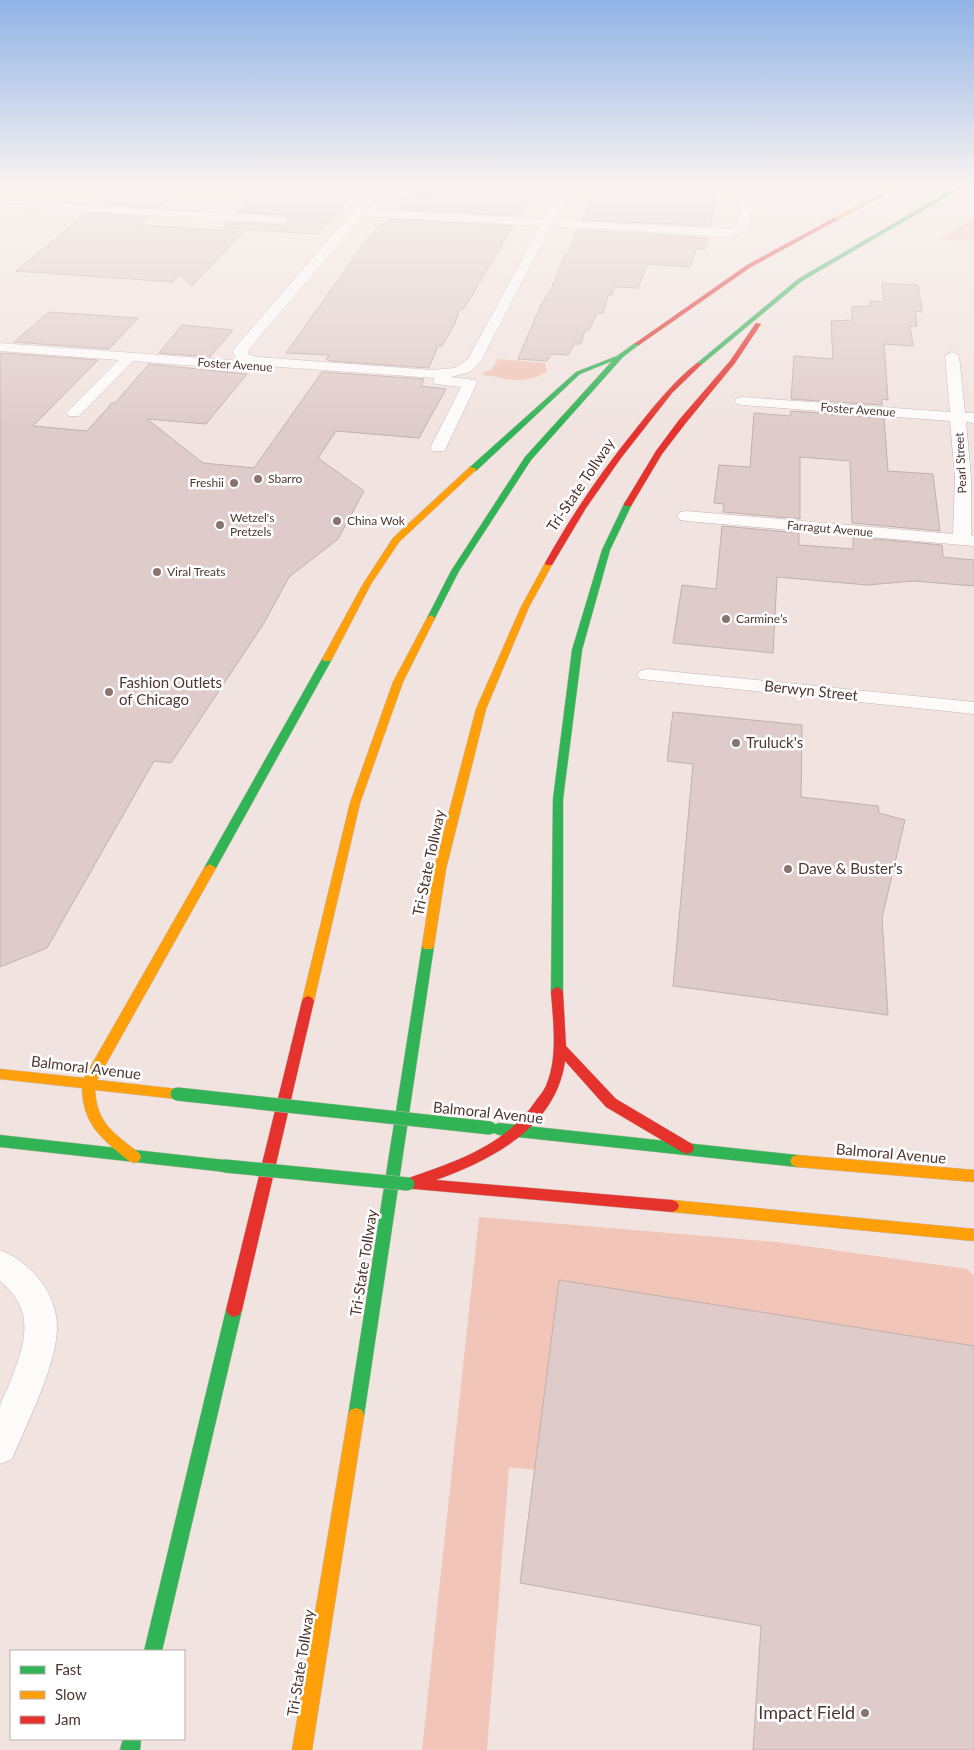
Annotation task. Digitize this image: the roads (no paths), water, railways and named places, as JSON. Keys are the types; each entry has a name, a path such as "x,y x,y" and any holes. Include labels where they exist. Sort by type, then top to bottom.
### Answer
{"main road":[{"path":"153,1650 355,803 398,682 455,571 528,459 621,356 750,266"},
{"name":"Tri-State Tollway","path":"302,1750 440,869 481,709 525,607 568,528 620,452 679,380 800,280 825,266"},
{"path":"408,1184 452,1169 487,1153 518,1132 540,1107 555,1080 560,1048 556,963 558,799 577,650 606,550 625,510 659,453 682,422 733,362 771,304"},
{"path":"134,1157 104,1133 89,1106 88,1083 286,735 368,584 396,540 578,373 621,356"},
{"path":"560,1048 611,1103 687,1148"},
{"name":"Balmoral Avenue","path":"0,1074 518,1132 687,1148 777,1159 974,1176"},
{"path":"0,1141 134,1157 408,1184 777,1215 974,1236"}],"street":[{"name":"Foster Avenue","path":"313,266 243,347 240,352 242,357 256,361 432,374 460,371 466,369 474,361 524,266"},
{"name":"Foster Avenue","path":"0,347 470,383 438,448"},
{"path":"198,362 221,356"},
{"name":"Pearl Street","path":"952,356 966,418 964,478 968,541"},
{"path":"74,413 130,357"},
{"name":"Foster Avenue","path":"742,401 966,418"},
{"name":"Farragut Avenue","path":"686,516 968,541"},
{"name":"Berwyn Street","path":"647,675 974,708"},
{"path":"0,1264 16,1273 27,1286 36,1303 41,1328 34,1359 0,1447"}],"place":[{"name":"Sbarro","path":"258,479"},
{"name":"Freshii","path":"234,483"},
{"name":"China Wok","path":"337,521"},
{"name":"Wetzel's Pretzels","path":"220,525"},
{"name":"Viral Treats","path":"157,572"},
{"name":"Carmine’s","path":"726,619"},
{"name":"Fashion Outlets of Chicago","path":"109,692"},
{"name":"Truluck's","path":"736,743"},
{"name":"Dave & Buster's","path":"788,869"},
{"name":"Impact Field","path":"865,1713"}]}
